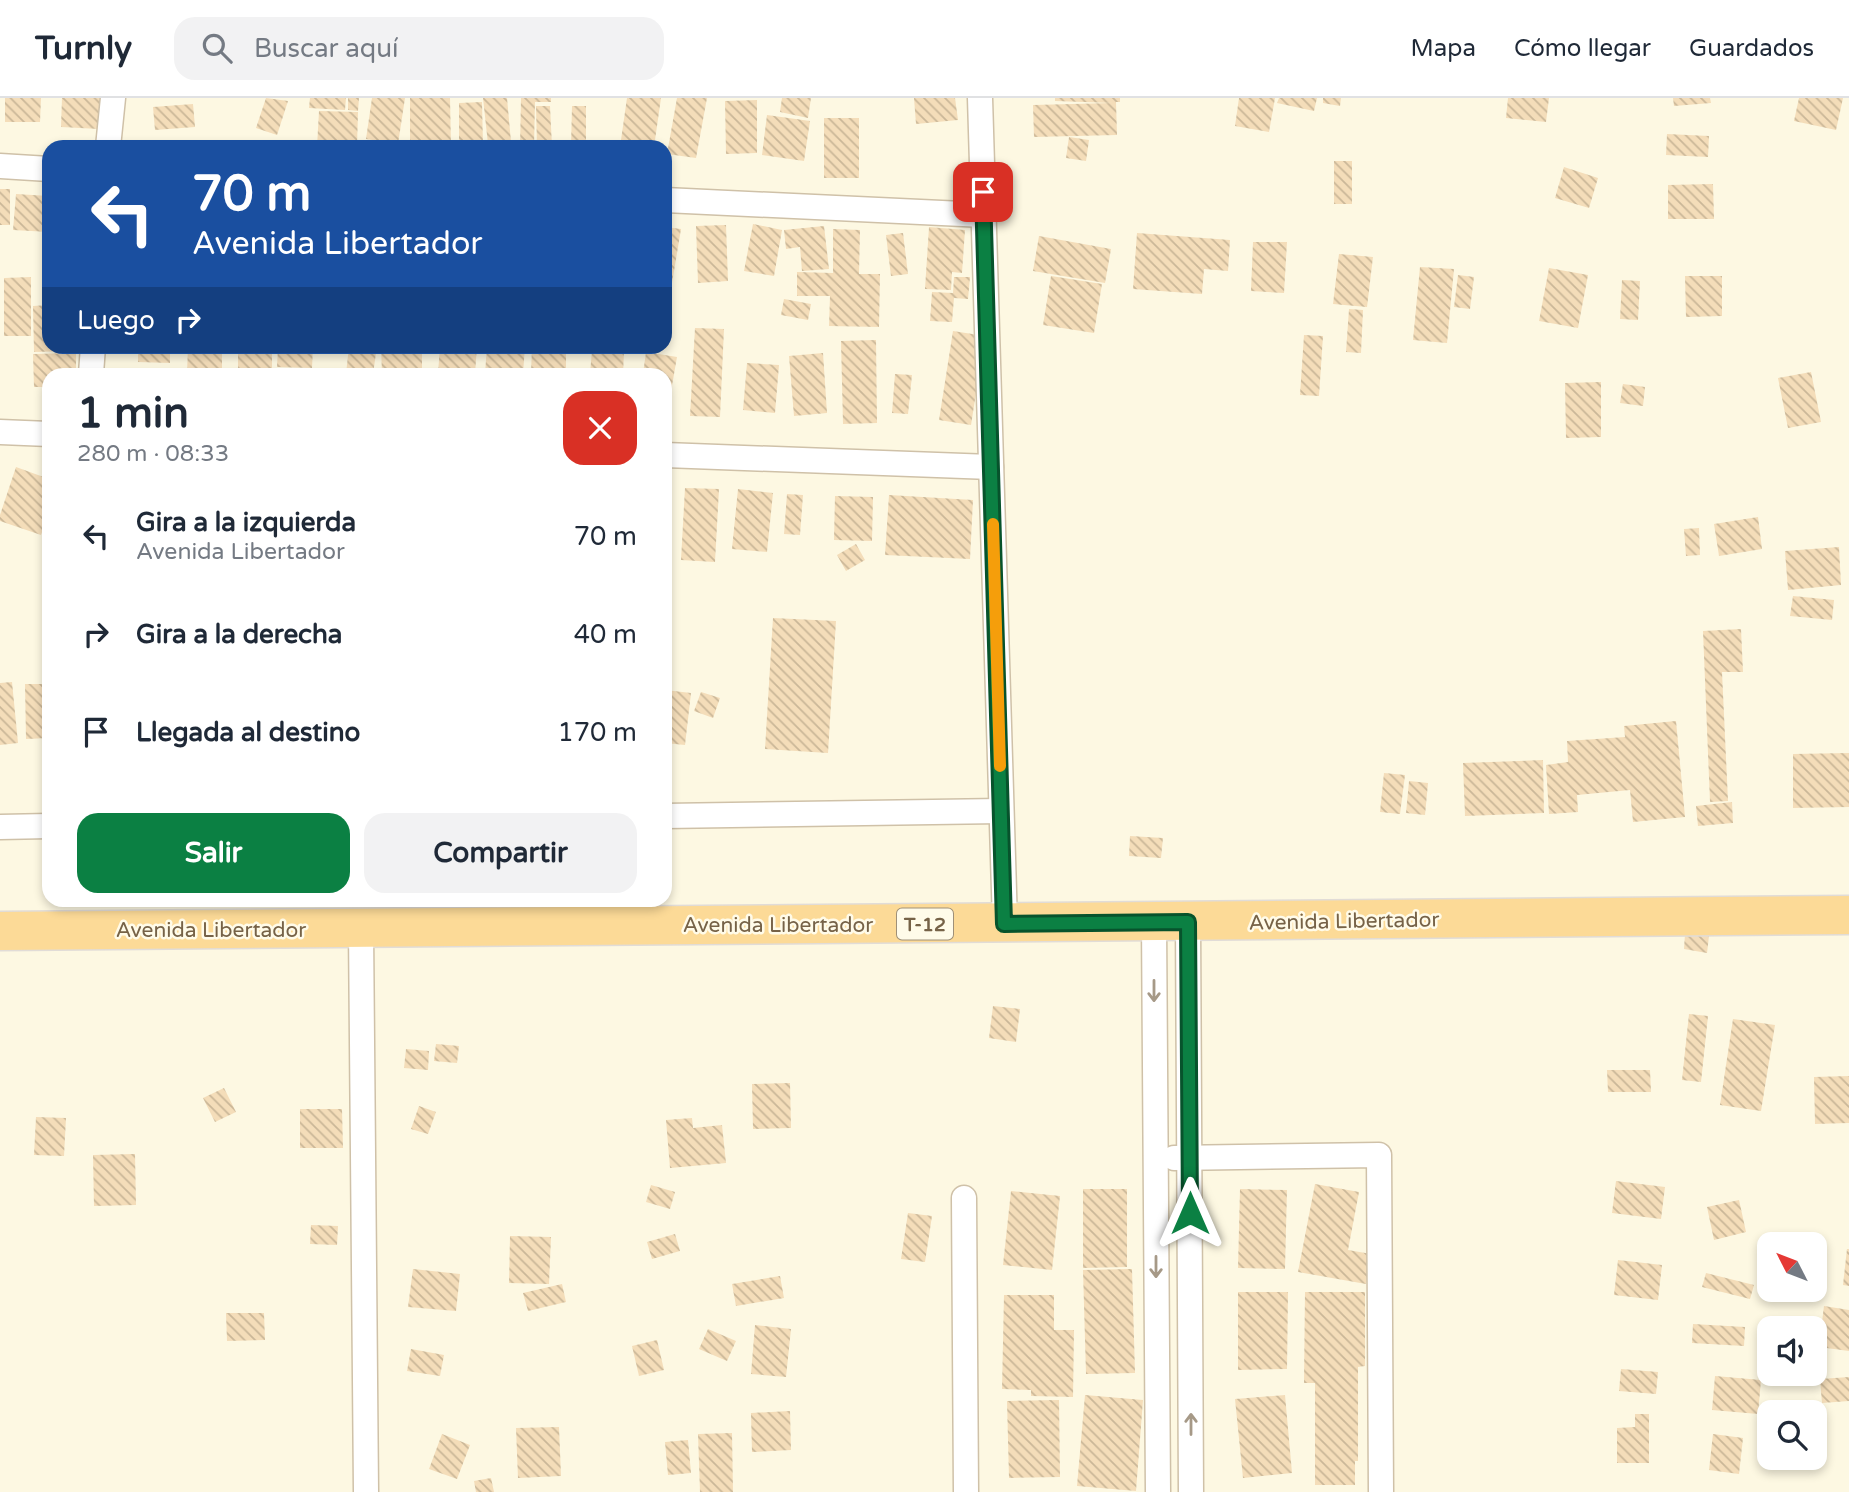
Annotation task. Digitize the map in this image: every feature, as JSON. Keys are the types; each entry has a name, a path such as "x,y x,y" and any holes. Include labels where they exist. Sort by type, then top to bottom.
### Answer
{"highway":[{"name":"Avenida Libertador","path":"0,931 1849,915"}],"street":[{"path":"109,140 113,98"},
{"path":"980,98 1004,924"},
{"path":"0,166 42,169"},
{"path":"672,200 984,215"},
{"path":"0,432 42,434"},
{"path":"672,455 991,467"},
{"path":"672,816 1001,811"},
{"path":"0,827 42,826"},
{"path":"1158,1492 1155,1158 1171,922"},
{"path":"1171,922 1189,1158 1191,1492"},
{"path":"362,929 366,1492"},
{"path":"1155,1158 1379,1155 1381,1492"},
{"path":"964,1198 966,1492"}],"building":[{"path":"5,98 41,98 40,122 5,122"},
{"path":"62,98 101,98 99,129 61,127"},
{"path":"266,98 288,101 277,135 256,128"},
{"path":"310,98 346,98 345,110 309,108"},
{"path":"348,98 359,98 358,111 348,110"},
{"path":"372,98 405,98 399,140 366,139"},
{"path":"410,98 450,98 451,140 410,140"},
{"path":"483,98 507,98 511,140 488,140"},
{"path":"521,98 551,98 551,102 535,102 534,140 520,140"},
{"path":"627,98 661,98 655,140 621,140"},
{"path":"677,98 707,98 696,158 672,155 672,140 670,140"},
{"path":"782,98 811,98 808,118 780,112"},
{"path":"914,98 955,98 958,120 916,124"},
{"path":"1055,98 1120,98 1120,102 1116,102 1117,135 1034,137 1033,105 1112,103 1055,101"},
{"path":"1239,98 1275,98 1269,132 1235,126"},
{"path":"1279,98 1317,98 1314,111 1277,103"},
{"path":"1323,98 1341,98 1340,106 1323,103"},
{"path":"1508,98 1549,98 1546,122 1506,118"},
{"path":"1673,98 1710,98 1711,103 1674,106"},
{"path":"1799,98 1843,98 1836,130 1794,121"},
{"path":"757,100 757,153 726,154 725,101"},
{"path":"482,102 483,140 459,140 459,103"},
{"path":"193,104 195,127 155,130 153,107"},
{"path":"536,106 550,106 552,140 537,140"},
{"path":"572,106 586,106 586,140 571,140"},
{"path":"319,111 358,112 357,140 317,140"},
{"path":"767,115 810,121 804,161 762,155"},
{"path":"824,118 859,118 859,178 824,178"},
{"path":"1667,134 1709,136 1708,157 1666,155"},
{"path":"1069,137 1089,140 1086,161 1066,158"},
{"path":"1334,161 1352,161 1352,204 1334,204"},
{"path":"1564,167 1598,178 1589,208 1555,198"},
{"path":"1713,184 1714,219 1668,219 1668,185"},
{"path":"0,189 10,189 10,225 0,225"},
{"path":"16,194 42,196 42,232 13,230"},
{"path":"753,224 782,230 774,276 744,271"},
{"path":"726,225 728,281 698,283 696,226"},
{"path":"824,226 829,269 802,271 800,247 786,249 784,230"},
{"path":"929,227 965,230 962,273 952,272 951,290 925,289"},
{"path":"672,228 681,229 672,283"},
{"path":"833,229 860,230 859,274 880,274 879,327 829,326 830,296 797,296 797,272 833,273"},
{"path":"903,233 908,274 891,276 886,235"},
{"path":"1137,233 1230,240 1228,271 1204,269 1202,294 1133,289"},
{"path":"1039,236 1111,249 1105,283 1033,271"},
{"path":"1253,242 1287,242 1284,293 1251,291"},
{"path":"1339,254 1373,257 1367,307 1333,304"},
{"path":"1420,267 1454,269 1447,343 1413,340"},
{"path":"1549,268 1588,275 1578,328 1539,321"},
{"path":"1458,275 1474,277 1470,309 1454,307"},
{"path":"1051,276 1102,284 1094,333 1043,325"},
{"path":"1685,276 1722,276 1722,316 1686,317"},
{"path":"31,277 31,336 4,336 4,278"},
{"path":"954,277 970,277 968,299 954,298 952,322 930,321 932,292 953,293"},
{"path":"1622,280 1640,281 1638,320 1620,319"},
{"path":"784,299 811,304 808,320 781,315"},
{"path":"42,305 42,352 34,352 33,306"},
{"path":"1349,309 1363,310 1361,353 1346,352"},
{"path":"695,328 724,329 720,417 690,416"},
{"path":"953,331 985,336 971,425 939,420"},
{"path":"1304,335 1323,336 1319,396 1300,395"},
{"path":"876,340 877,423 843,424 841,341"},
{"path":"823,353 827,413 794,416 789,356"},
{"path":"33,354 76,354 76,368 42,368 42,387 34,387"},
{"path":"138,354 170,354 170,363 138,362"},
{"path":"188,354 222,354 222,368 187,368"},
{"path":"238,354 272,354 272,368 238,368"},
{"path":"278,354 313,354 312,368 277,367"},
{"path":"348,354 376,354 374,368 347,368"},
{"path":"381,354 422,354 422,368 382,368"},
{"path":"439,354 476,354 475,368 438,368"},
{"path":"486,354 524,354 523,368 485,368"},
{"path":"532,354 566,354 566,368 531,368"},
{"path":"592,354 624,354 623,368 590,368"},
{"path":"646,354 677,357 672,386 672,368 644,368"},
{"path":"747,363 779,365 775,413 743,410"},
{"path":"1811,372 1821,422 1788,428 1778,378"},
{"path":"895,374 912,375 908,414 892,413"},
{"path":"1601,382 1601,437 1566,438 1565,383"},
{"path":"1623,384 1645,387 1643,406 1620,403"},
{"path":"16,467 42,476 41,535 0,521"},
{"path":"685,488 719,489 715,562 681,560"},
{"path":"738,489 773,493 767,552 732,549"},
{"path":"787,494 803,495 800,535 784,534"},
{"path":"889,495 973,500 970,559 885,555"},
{"path":"835,496 873,497 872,541 834,540"},
{"path":"1758,517 1762,549 1719,556 1714,524"},
{"path":"1699,528 1700,555 1686,556 1684,529"},
{"path":"856,544 865,560 846,571 837,555"},
{"path":"1839,547 1841,585 1788,590 1785,551"},
{"path":"1793,596 1834,600 1832,620 1790,616"},
{"path":"773,618 836,621 828,753 765,749"},
{"path":"1741,629 1743,672 1722,672 1728,801 1710,802 1703,631"},
{"path":"12,682 18,743 0,745 0,683"},
{"path":"25,684 42,684 42,738 26,739"},
{"path":"672,691 691,693 685,745 672,744"},
{"path":"701,692 720,698 713,718 694,711"},
{"path":"1676,721 1685,817 1633,822 1630,790 1577,795 1578,812 1549,814 1546,765 1568,762 1567,741 1625,737 1624,726"},
{"path":"1849,753 1849,807 1793,808 1793,754"},
{"path":"1543,760 1544,813 1465,816 1463,763"},
{"path":"1384,773 1405,775 1400,814 1380,812"},
{"path":"1409,781 1428,783 1425,815 1406,813"},
{"path":"1732,802 1733,823 1698,826 1696,806"},
{"path":"1130,836 1163,838 1161,858 1129,856"},
{"path":"1685,934 1709,936 1707,953 1684,949"},
{"path":"993,1006 1020,1009 1016,1042 989,1038"},
{"path":"1689,1014 1708,1016 1701,1082 1682,1080"},
{"path":"1733,1019 1775,1025 1761,1111 1720,1105"},
{"path":"436,1044 459,1046 457,1063 434,1061"},
{"path":"406,1049 429,1051 428,1070 404,1068"},
{"path":"1607,1070 1650,1070 1651,1092 1608,1092"},
{"path":"1849,1076 1849,1123 1815,1124 1814,1077"},
{"path":"790,1083 791,1128 753,1129 752,1084"},
{"path":"224,1088 236,1112 215,1122 203,1098"},
{"path":"419,1106 436,1112 428,1134 411,1129"},
{"path":"300,1109 342,1109 343,1148 300,1148"},
{"path":"36,1117 66,1118 64,1156 34,1155"},
{"path":"692,1118 693,1128 722,1125 726,1163 670,1168 666,1120"},
{"path":"135,1154 136,1205 94,1206 93,1155"},
{"path":"1616,1181 1665,1187 1661,1219 1612,1213"},
{"path":"1315,1184 1359,1192 1348,1250 1371,1254 1366,1284 1298,1272"},
{"path":"651,1185 675,1192 670,1209 646,1202"},
{"path":"1083,1189 1127,1189 1127,1267 1083,1268"},
{"path":"1240,1189 1287,1190 1285,1269 1238,1268"},
{"path":"1011,1191 1060,1196 1052,1270 1003,1265"},
{"path":"1739,1200 1746,1232 1714,1240 1707,1207"},
{"path":"908,1213 932,1216 925,1262 901,1259"},
{"path":"311,1225 338,1226 337,1245 310,1244"},
{"path":"675,1234 680,1251 652,1259 647,1242"},
{"path":"510,1236 551,1237 549,1284 509,1283"},
{"path":"1849,1249 1849,1286 1843,1285"},
{"path":"1618,1260 1662,1265 1658,1300 1614,1295"},
{"path":"413,1269 460,1274 456,1311 408,1307"},
{"path":"1132,1269 1135,1373 1086,1374 1083,1270"},
{"path":"1706,1273 1754,1285 1750,1299 1702,1287"},
{"path":"780,1276 784,1298 736,1306 732,1284"},
{"path":"562,1284 566,1302 528,1311 523,1293"},
{"path":"1238,1292 1288,1292 1287,1369 1238,1370"},
{"path":"1305,1292 1365,1292 1365,1366 1358,1367 1358,1461 1355,1461 1355,1485 1315,1485 1315,1383 1304,1383"},
{"path":"1004,1295 1054,1295 1054,1330 1074,1330 1073,1397 1031,1396 1031,1390 1002,1389"},
{"path":"1824,1306 1849,1310 1849,1351 1827,1348 1827,1316 1823,1316"},
{"path":"226,1313 264,1313 265,1340 227,1341"},
{"path":"1693,1324 1745,1327 1744,1346 1692,1343"},
{"path":"755,1325 791,1329 786,1377 751,1374"},
{"path":"708,1329 736,1341 727,1361 699,1349"},
{"path":"657,1340 664,1370 639,1376 632,1346"},
{"path":"411,1349 444,1355 440,1376 407,1371"},
{"path":"1621,1369 1658,1372 1656,1394 1619,1391"},
{"path":"1715,1376 1757,1380 1757,1386 1760,1386 1757,1414 1712,1410"},
{"path":"1849,1377 1849,1401 1827,1403 1827,1400 1822,1400 1821,1386 1827,1386 1827,1379"},
{"path":"1085,1395 1143,1400 1136,1491 1077,1486"},
{"path":"1285,1395 1292,1473 1243,1478 1235,1399"},
{"path":"1059,1400 1060,1477 1009,1478 1007,1401"},
{"path":"790,1411 791,1450 752,1452 751,1413"},
{"path":"1635,1414 1649,1414 1649,1463 1617,1463 1617,1428 1635,1427"},
{"path":"559,1427 561,1476 518,1478 516,1428"},
{"path":"732,1433 733,1492 700,1492 698,1434"},
{"path":"442,1434 470,1445 457,1479 429,1469"},
{"path":"1713,1434 1743,1438 1739,1474 1709,1470"},
{"path":"688,1440 691,1473 668,1475 665,1442"},
{"path":"491,1478 494,1492 476,1492 474,1481"}],"slow traffic":[{"path":"993,524 1000,766"}],"route":[{"path":"983,192 1004,924 1188,922 1190,1213"}]}
